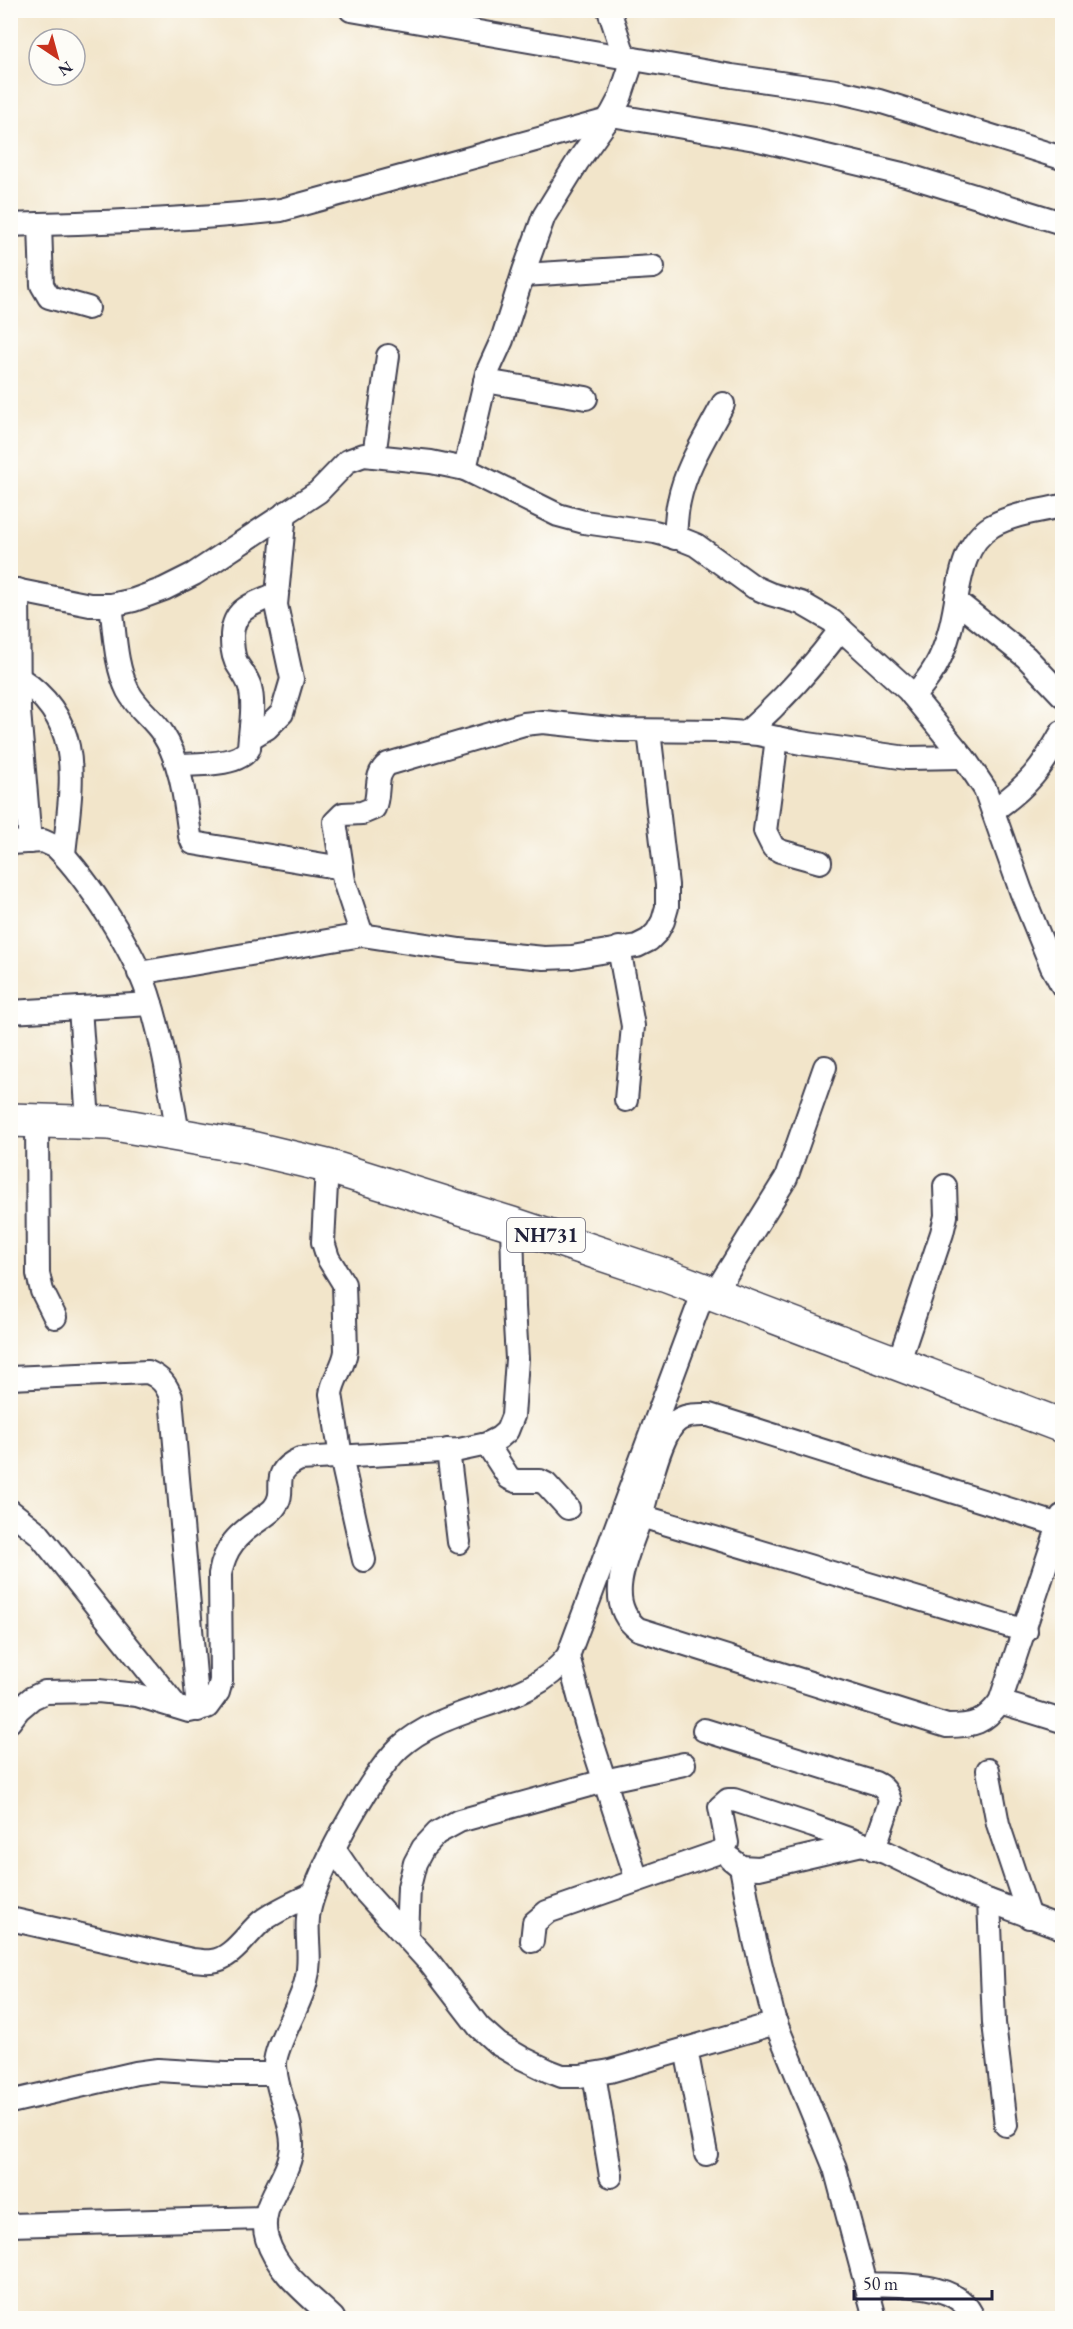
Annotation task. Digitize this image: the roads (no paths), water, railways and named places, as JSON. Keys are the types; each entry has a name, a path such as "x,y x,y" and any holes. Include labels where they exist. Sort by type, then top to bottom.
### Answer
{"highway":[{"name":"NH731","path":"24,1120 88,1121 178,1134 327,1166 512,1224 709,1292 1062,1425"}],"street":[{"path":"351,10 421,17 629,64 836,91 879,101 1062,158"},
{"path":"465,468 485,381 502,340 544,216 613,111 629,64 609,10"},
{"path":"10,225 131,222 282,210 613,111 755,140 906,175 1062,223"},
{"path":"40,224 42,285 45,292 49,297 88,308"},
{"path":"523,275 653,267"},
{"path":"374,456 388,356"},
{"path":"485,381 586,398"},
{"path":"675,538 682,487 723,404"},
{"path":"178,1134 162,1044 140,973 111,922 64,854 43,841 20,842 19,711 14,590 83,604 111,605 144,596 194,574 318,492 348,462 364,455 465,468 558,516 654,532 696,545 754,587 814,610 841,629 913,696 985,789 1021,891 1052,967 1062,985"},
{"path":"913,696 936,668 950,632 963,566 975,543 990,527 1008,518 1062,506"},
{"path":"250,738 267,728 282,713 292,679 289,658 278,620 276,594 285,513"},
{"path":"178,765 237,759 247,753 252,698 247,678 236,661 232,648 233,624 241,611 276,594"},
{"path":"956,601 1018,650 1048,678 1062,695"},
{"path":"111,605 121,673 128,691 141,712 162,732 178,765 190,836 194,843 342,868"},
{"path":"746,733 806,675 841,629"},
{"path":"16,674 46,700 65,732 72,772 64,854"},
{"path":"362,935 342,868 335,822 343,814 362,813 374,808 379,774 381,769 388,764 524,724 543,722 649,731 746,733 907,758 963,758"},
{"path":"140,973 362,935 460,950 544,958 572,957 637,946 649,940 657,932 667,907 666,874 649,731"},
{"path":"994,810 1056,761 1062,732"},
{"path":"777,738 765,831 773,847 780,851 820,861"},
{"path":"619,948 633,1026 626,1100"},
{"path":"10,1012 151,1004"},
{"path":"80,1008 88,1121"},
{"path":"333,2319 282,2268 271,2252 266,2237 264,2218 290,2160 292,2145 274,2063 278,2048 299,2006 307,1980 310,1957 308,1918 312,1894 334,1849 384,1764 400,1747 432,1724 519,1693 539,1683 559,1668 567,1656 709,1292 786,1178 825,1067"},
{"path":"24,1120 38,1274 42,1291 55,1317"},
{"path":"327,1166 323,1242 328,1258 344,1284 345,1294 345,1359 336,1374 331,1394 341,1457 364,1560"},
{"path":"898,1364 942,1233 946,1216 945,1186"},
{"path":"10,1721 19,1708 45,1692 98,1691 137,1695 188,1709 207,1707 221,1681 220,1574 227,1549 238,1534 275,1508 280,1477 285,1468 300,1459 448,1450 487,1444 507,1431 513,1416 518,1359 512,1224"},
{"path":"10,1378 148,1372 160,1377 167,1386 171,1397 188,1709"},
{"path":"694,1415 709,1415 1061,1521 1026,1631 1000,1702 980,1722 966,1726 947,1726 638,1629 630,1623 622,1611 619,1599 619,1584 664,1443 671,1427 681,1419 694,1415"},
{"path":"487,1444 509,1478 516,1481 540,1480 568,1508"},
{"path":"448,1450 459,1542"},
{"path":"10,1511 38,1533 188,1709"},
{"path":"641,1516 1026,1631"},
{"path":"567,1656 604,1782 637,1880"},
{"path":"1000,1702 1062,1721"},
{"path":"704,1730 883,1787 889,1795 890,1802 868,1846"},
{"path":"407,1936 409,1887 415,1863 423,1848 437,1833 459,1821 604,1782 684,1764"},
{"path":"988,1770 998,1824 1029,1917"},
{"path":"532,1941 534,1923 547,1912 722,1851 727,1843 720,1807 728,1800 734,1800 868,1846 989,1901 1062,1928"},
{"path":"722,1851 741,1867 759,1868 868,1846"},
{"path":"334,1849 358,1884 407,1936 474,2021 498,2044 562,2076 594,2073 776,2023"},
{"path":"741,1867 763,1976 776,2023 835,2168 875,2319"},
{"path":"10,1919 192,1960 211,1961 221,1959 229,1953 261,1922 275,1912 312,1894"},
{"path":"989,1901 993,2023 1006,2125"},
{"path":"686,2049 706,2154"},
{"path":"10,2102 158,2070 276,2074"},
{"path":"594,2073 611,2176"},
{"path":"10,2225 264,2218"},
{"path":"866,2284 914,2286 936,2290 960,2301 966,2306 973,2319"}]}
